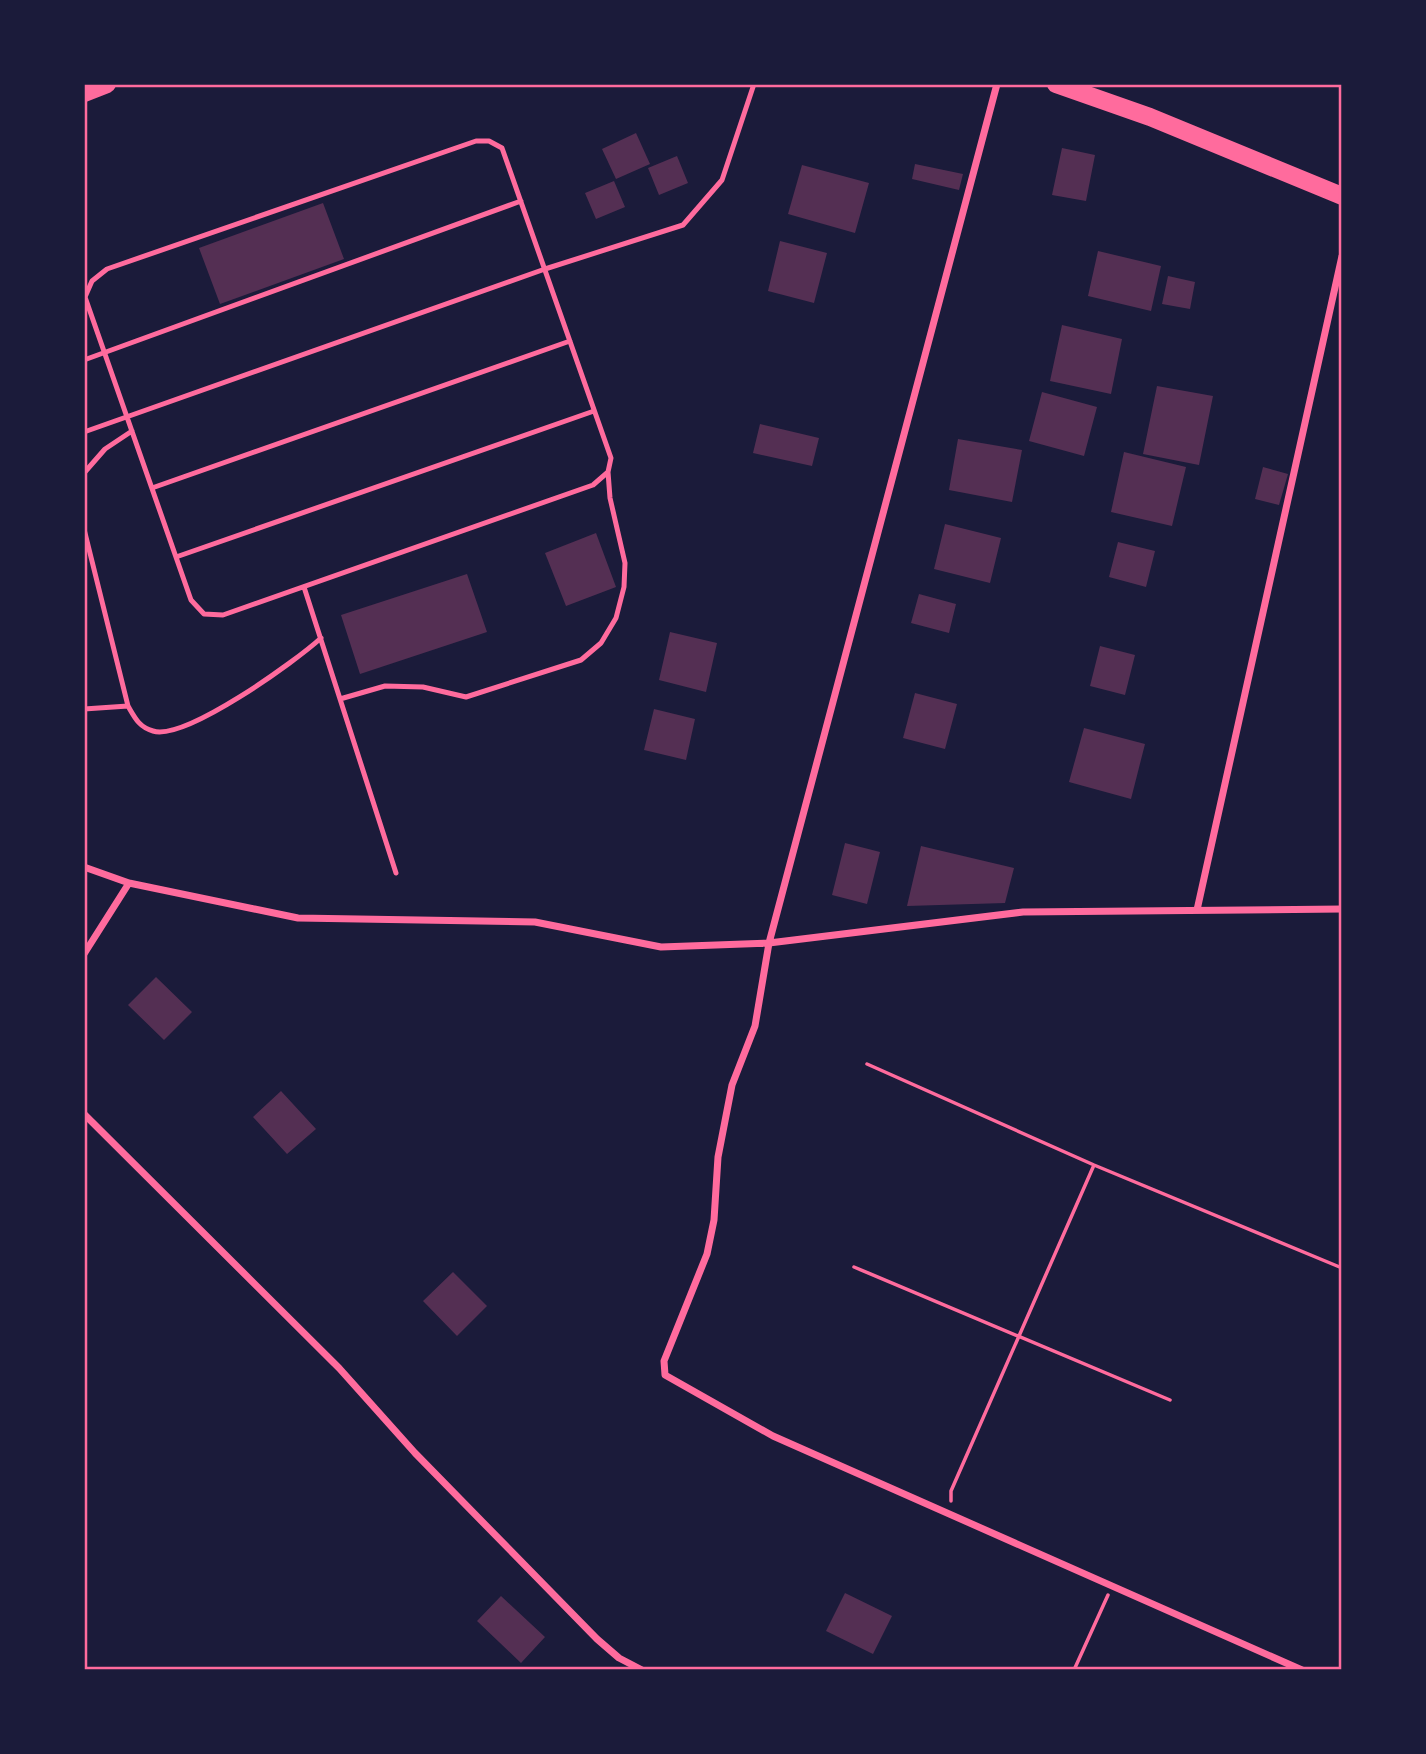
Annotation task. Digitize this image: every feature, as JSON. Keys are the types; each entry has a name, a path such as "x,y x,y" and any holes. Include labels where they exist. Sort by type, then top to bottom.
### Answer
{"highway":[{"path":"84,93 107,84"},
{"path":"1056,84 1150,117 1342,196"}],"street":[{"path":"997,84 769,943 755,1026 732,1085 718,1157 714,1220 706,1254 664,1361 665,1375 773,1436 951,1517 1113,1585 1303,1670"},
{"path":"1198,910 1342,256"},
{"path":"84,867 129,883 298,918 535,922 661,947 769,943 1023,912 1342,909"},
{"path":"84,954 129,883"},
{"path":"84,1114 339,1368 415,1453 597,1639 620,1658 642,1670"}],"lane":[{"path":"84,432 545,269 683,225 722,180 754,84"},
{"path":"340,699 385,686 423,687 466,696 581,660 601,643 616,618 624,587 625,563 610,498 608,472 611,458 502,148 482,140 107,269 92,281 85,297 191,600 204,614 223,615 304,587 593,485 608,472"},
{"path":"84,360 104,350 521,201"},
{"path":"152,488 570,341"},
{"path":"176,557 594,411"},
{"path":"84,473 105,449 132,431"},
{"path":"84,529 128,706 139,724 156,732 176,730 215,711 295,663 321,638"},
{"path":"304,587 396,873"},
{"path":"84,709 128,706"}],"path":[{"path":"867,1064 1094,1165 1342,1268"},
{"path":"951,1517 951,1491 1094,1165"},
{"path":"853,1267 1170,1400"},
{"path":"1074,1670 1113,1585"}],"building":[{"path":"636,133 650,164 616,179 602,149"},
{"path":"1062,148 1095,155 1086,201 1052,195"},
{"path":"677,156 688,183 659,195 648,168"},
{"path":"915,164 963,174 959,190 912,179"},
{"path":"802,165 869,183 855,233 788,214"},
{"path":"614,181 625,207 596,219 585,193"},
{"path":"323,203 344,259 220,304 199,248"},
{"path":"780,241 827,253 814,303 768,291"},
{"path":"1098,251 1161,266 1151,311 1088,296"},
{"path":"1168,276 1195,282 1190,309 1162,304"},
{"path":"1062,325 1122,339 1111,394 1050,381"},
{"path":"1157,386 1213,396 1199,465 1143,454"},
{"path":"1042,392 1097,407 1084,456 1029,441"},
{"path":"760,424 819,438 812,466 753,453"},
{"path":"958,439 1022,450 1012,502 949,490"},
{"path":"1124,452 1186,467 1172,526 1111,512"},
{"path":"1263,467 1288,474 1279,505 1255,499"},
{"path":"945,524 1001,538 990,583 934,569"},
{"path":"596,533 616,587 566,606 545,553"},
{"path":"1118,542 1155,551 1146,587 1109,577"},
{"path":"467,574 487,632 360,674 341,615"},
{"path":"919,594 956,604 949,633 911,623"},
{"path":"1342,604 1342,621 1339,621"},
{"path":"670,632 717,643 706,692 659,680"},
{"path":"1100,646 1135,655 1125,695 1090,686"},
{"path":"915,693 957,704 945,749 903,738"},
{"path":"654,709 695,719 686,760 644,750"},
{"path":"1084,728 1145,744 1131,799 1069,782"},
{"path":"845,843 880,852 867,904 832,895"},
{"path":"921,846 1014,868 1005,903 907,906"},
{"path":"156,977 192,1012 164,1040 128,1005"},
{"path":"281,1091 316,1129 287,1154 253,1117"},
{"path":"453,1272 487,1306 457,1336 423,1301"},
{"path":"845,1593 892,1616 873,1654 826,1631"},
{"path":"501,1596 545,1637 521,1663 477,1621"}]}
